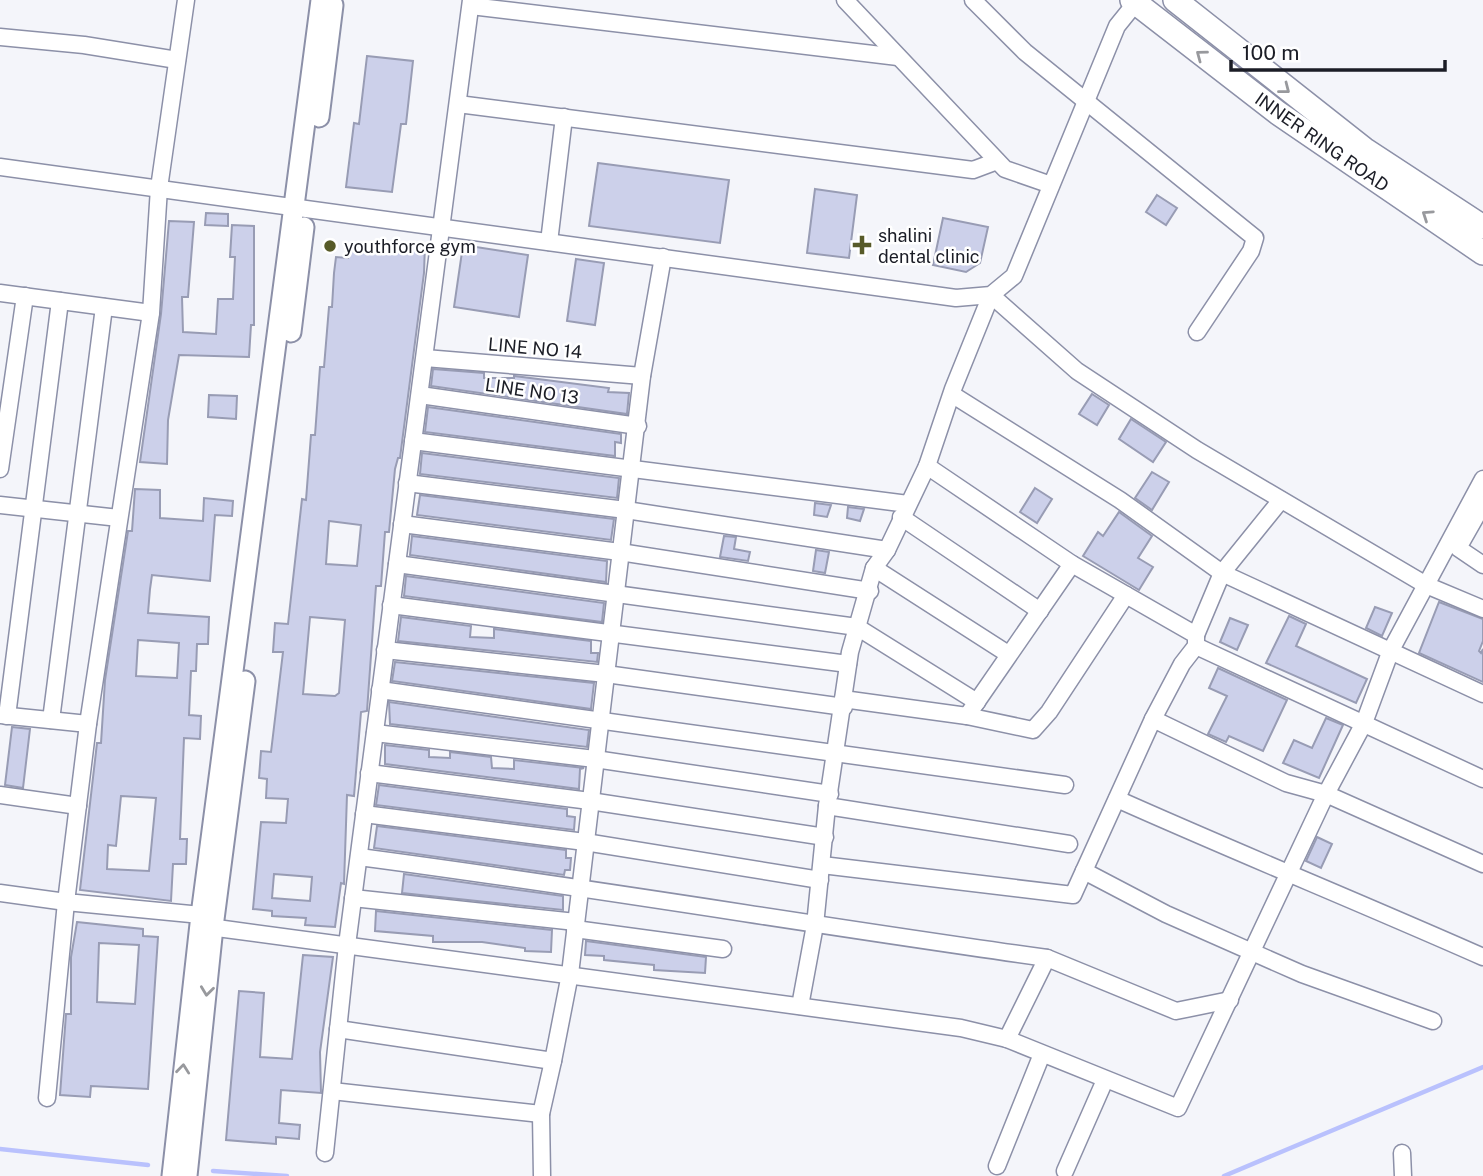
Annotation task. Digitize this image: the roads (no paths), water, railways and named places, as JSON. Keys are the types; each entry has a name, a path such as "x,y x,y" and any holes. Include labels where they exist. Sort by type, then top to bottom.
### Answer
{"highway":[{"name":"INNER RING ROAD","path":"1175,0 1364,149 1483,227"},
{"name":"INNER RING ROAD","path":"1135,1 1278,113 1483,253"}],"main road":[{"path":"180,1169 205,923 300,207 321,0"},
{"path":"300,207 334,0"}],"street":[{"path":"47,1098 66,902 88,724 151,313 159,188 186,0"},
{"path":"845,0 1005,169 1051,185"},
{"path":"973,0 1025,51 1086,103 1255,238 1251,251 1197,332"},
{"path":"800,1006 815,925 848,664 870,591 874,568 887,550 927,466 991,295 1014,276 1117,26 1135,1"},
{"path":"325,1153 347,945 471,3 898,57"},
{"path":"0,37 84,45 177,60"},
{"path":"458,104 973,170 997,161"},
{"path":"549,242 564,117"},
{"path":"0,167 956,298 991,295 1077,371 1197,450 1426,585 1483,609"},
{"path":"542,1176 541,1114 569,974 642,376 663,257"},
{"path":"0,293 151,313"},
{"path":"0,469 25,296"},
{"path":"60,301 35,511 4,716 88,724"},
{"path":"51,720 104,307"},
{"name":"LINE NO 14","path":"425,358 642,376"},
{"name":"LINE NO 13","path":"420,395 638,426"},
{"path":"953,395 1120,500 1223,573 1483,694"},
{"path":"413,441 632,468 905,510 1040,611"},
{"path":"927,466 1072,564 1126,595 1196,641 1483,779"},
{"path":"0,893 347,945 961,1028 1007,1039 1178,1108 1290,876 1326,794 1364,723 1391,650 1483,479"},
{"path":"407,483 626,510 887,550"},
{"path":"364,814 821,873 1073,895 1153,719 1196,641 1223,573 1281,500"},
{"path":"1483,504 1458,548 1483,565"},
{"path":"0,505 79,516 119,518"},
{"path":"402,524 620,552 870,591"},
{"path":"397,564 857,627 977,702"},
{"path":"967,716 1072,564"},
{"path":"874,568 1008,654"},
{"path":"385,650 967,716 1033,730 1049,712 1126,595"},
{"path":"391,605 848,664"},
{"path":"380,690 1065,785"},
{"path":"1153,719 1286,783 1326,794 1483,864"},
{"path":"375,733 595,759 1069,844"},
{"path":"369,773 825,837"},
{"path":"0,795 78,806"},
{"path":"1117,799 1290,876 1370,907 1483,957"},
{"path":"359,857 580,886 815,925 1046,958 1176,1011 1230,1000"},
{"path":"1084,871 1166,914 1302,974 1433,1021"},
{"path":"353,898 575,926 723,949"},
{"path":"1007,1039 1046,958"},
{"path":"338,1029 553,1061"},
{"path":"997,1166 1042,1054"},
{"path":"1065,1171 1105,1080"},
{"path":"332,1091 541,1114"},
{"path":"1402,1153 1403,1176"}],"waterway":[{"path":"1224,1176 1483,1067"},
{"path":"0,1149 148,1165"},
{"path":"213,1171 287,1176"}],"place":[{"name":"shalini dental clinic","path":"862,245"},
{"name":"youthforce gym","path":"330,246"}]}
